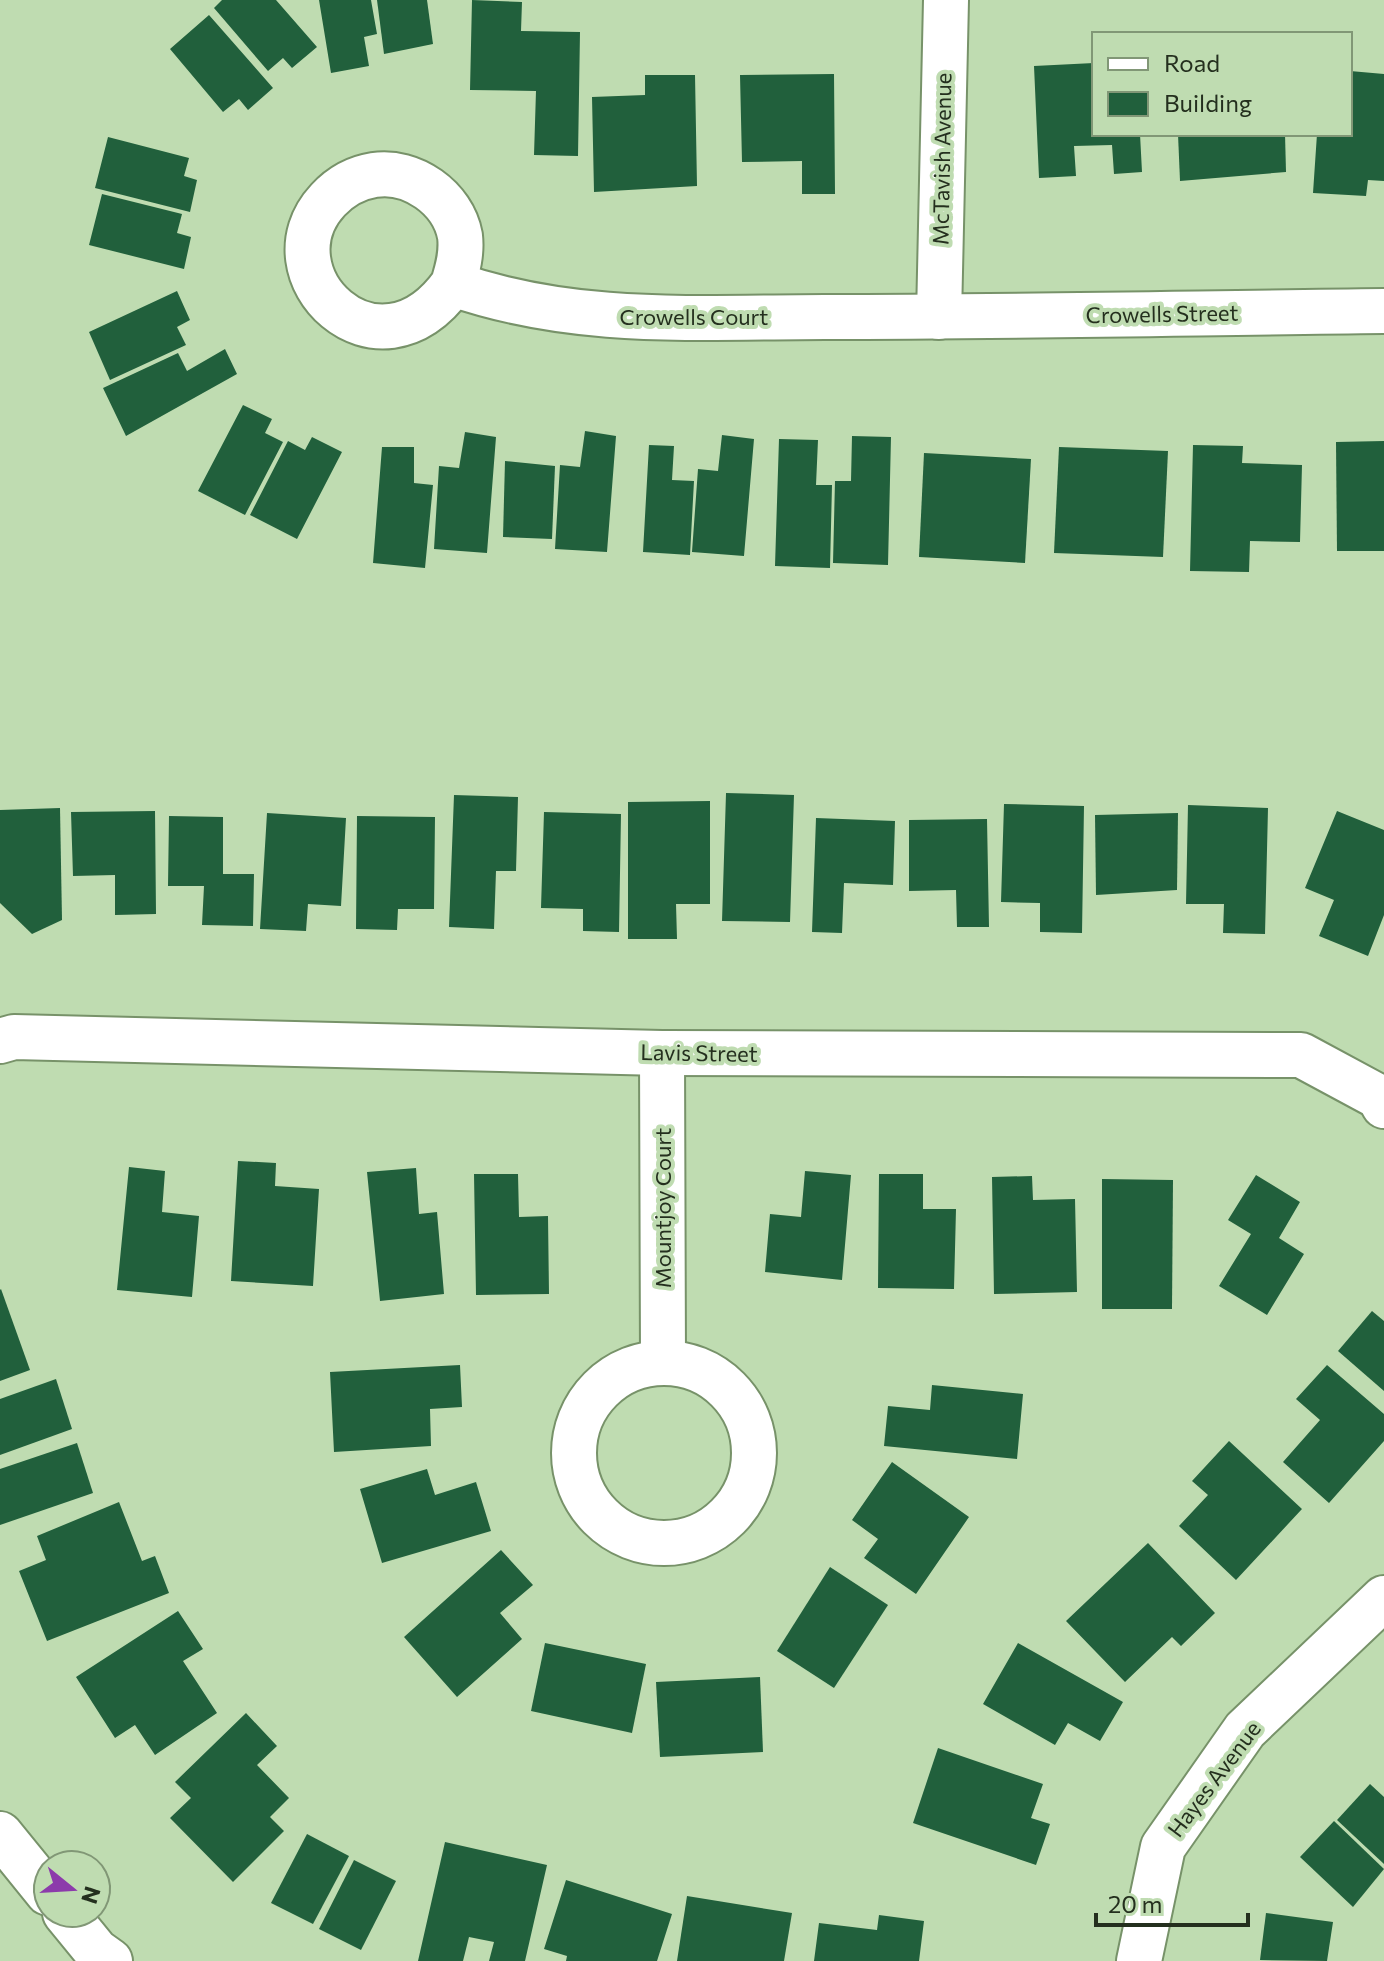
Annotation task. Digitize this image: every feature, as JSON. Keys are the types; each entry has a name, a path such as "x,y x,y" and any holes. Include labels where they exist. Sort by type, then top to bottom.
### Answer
{"street":[{"name":"McTavish Avenue","path":"939,317 946,0"},
{"name":"Crowells Court","path":"453,284 501,301 593,316 939,317"},
{"name":"Crowells Street","path":"939,317 1384,311"},
{"name":"Lavis Street","path":"0,1041 14,1037 662,1053 1301,1055 1379,1097 1384,1106"},
{"name":"Mountjoy Court","path":"662,1053 663,1362"},
{"path":"663,1362 693,1367 720,1381 740,1405 752,1433 754,1464 745,1493 727,1518 701,1535 672,1543 641,1540 615,1529 593,1510 579,1484 574,1456 577,1428 589,1402 610,1381 635,1367 663,1362"},
{"name":"Hayes Avenue","path":"1139,1961 1163,1847 1245,1730 1384,1598"},
{"path":"0,1834 32,1873"},
{"path":"78,1929 96,1951 110,1961"}],"building":[{"path":"222,0 276,0 317,47 292,68 283,58 268,71 214,8"},
{"path":"319,0 371,0 377,34 364,37 369,66 331,73"},
{"path":"377,0 427,0 433,44 384,54"},
{"path":"472,0 522,2 521,31 580,32 578,156 534,155 536,91 470,90"},
{"path":"209,15 273,88 248,110 239,99 223,112 170,49"},
{"path":"1092,63 1092,136 1140,136 1142,172 1114,174 1112,145 1074,146 1076,176 1039,178 1034,66"},
{"path":"1352,71 1384,74 1384,181 1368,180 1366,196 1313,193 1317,136 1352,136"},
{"path":"834,74 835,194 802,194 802,161 742,162 740,75"},
{"path":"645,75 695,75 697,186 594,192 592,97 645,95"},
{"path":"1178,136 1285,136 1286,172 1180,181"},
{"path":"108,137 189,158 184,176 197,180 190,212 95,188"},
{"path":"102,194 182,214 177,233 191,237 184,269 89,245"},
{"path":"177,291 190,320 177,327 186,345 110,380 89,332"},
{"path":"225,349 237,374 126,436 103,388 178,353 187,371"},
{"path":"243,405 272,419 265,433 283,442 245,515 198,491"},
{"path":"585,431 616,436 607,552 555,549 560,465 580,467"},
{"path":"465,432 496,437 487,553 434,549 439,466 459,468"},
{"path":"722,435 754,439 744,556 692,552 698,469 718,471"},
{"path":"852,436 891,437 888,565 833,563 835,481 851,481"},
{"path":"312,437 342,452 297,539 250,515 288,441 305,450"},
{"path":"779,439 818,440 816,485 832,485 830,568 775,566"},
{"path":"1384,441 1384,551 1337,551 1336,442"},
{"path":"649,445 674,446 672,480 694,481 690,555 643,552"},
{"path":"1193,445 1243,446 1242,463 1302,465 1300,542 1250,541 1249,572 1190,571"},
{"path":"382,447 414,447 414,483 433,485 425,568 373,563"},
{"path":"1059,447 1168,451 1163,557 1054,553"},
{"path":"924,453 1031,459 1025,563 919,557"},
{"path":"505,461 555,466 552,539 503,537"},
{"path":"726,793 794,795 790,922 722,921"},
{"path":"454,795 518,797 516,871 496,871 494,929 449,927"},
{"path":"710,801 710,904 676,904 677,939 628,939 628,802"},
{"path":"1004,804 1084,806 1082,933 1040,932 1040,903 1001,902"},
{"path":"1188,805 1268,808 1265,934 1223,933 1224,904 1186,904"},
{"path":"60,808 62,920 32,934 0,903 0,810"},
{"path":"155,811 156,914 115,915 115,875 73,876 71,812"},
{"path":"1337,811 1384,830 1384,915 1368,956 1319,936 1334,900 1305,888"},
{"path":"544,812 621,814 619,932 583,931 583,909 541,908"},
{"path":"267,813 346,818 341,906 308,904 306,931 260,929"},
{"path":"1178,813 1177,890 1096,895 1095,815"},
{"path":"169,816 223,817 223,874 254,874 253,926 202,925 204,886 168,886"},
{"path":"357,816 435,817 434,909 398,909 397,930 356,929"},
{"path":"816,818 895,821 893,885 844,883 842,933 812,932"},
{"path":"987,819 989,927 957,927 956,890 909,891 909,820"},
{"path":"238,1161 276,1163 275,1186 319,1189 313,1286 231,1281"},
{"path":"129,1167 165,1171 162,1212 199,1216 192,1297 117,1290"},
{"path":"416,1168 419,1214 437,1212 444,1294 380,1301 367,1172"},
{"path":"805,1171 851,1175 842,1280 765,1272 770,1214 801,1217"},
{"path":"474,1174 518,1174 519,1217 548,1216 549,1294 476,1295"},
{"path":"879,1174 923,1174 923,1209 956,1209 954,1289 878,1288"},
{"path":"1256,1175 1300,1202 1279,1238 1304,1254 1267,1315 1219,1286 1251,1234 1228,1220"},
{"path":"1032,1176 1033,1200 1075,1199 1077,1292 994,1294 992,1177"},
{"path":"1102,1179 1173,1180 1172,1309 1102,1309"},
{"path":"0,1290 30,1370 0,1381"},
{"path":"1372,1311 1384,1321 1384,1391 1338,1351"},
{"path":"460,1365 462,1407 430,1409 431,1446 334,1452 330,1372"},
{"path":"1327,1365 1384,1414 1384,1441 1329,1503 1283,1462 1320,1420 1296,1399"},
{"path":"56,1379 72,1429 0,1455 0,1399"},
{"path":"932,1385 1023,1394 1017,1459 884,1446 888,1406 930,1410"},
{"path":"1229,1441 1302,1509 1236,1580 1179,1526 1208,1495 1192,1481"},
{"path":"77,1443 93,1493 0,1525 0,1469"},
{"path":"892,1462 969,1517 916,1594 864,1558 878,1539 852,1520"},
{"path":"427,1469 435,1495 476,1482 491,1531 382,1563 360,1489"},
{"path":"119,1502 142,1561 155,1556 169,1593 47,1641 19,1571 46,1560 37,1536"},
{"path":"1148,1543 1215,1613 1181,1646 1172,1637 1125,1682 1066,1621"},
{"path":"501,1550 533,1585 500,1613 522,1639 457,1697 404,1637"},
{"path":"830,1567 888,1605 834,1688 777,1651"},
{"path":"178,1611 203,1649 183,1661 217,1713 155,1755 135,1725 115,1738 76,1677"},
{"path":"545,1643 646,1664 632,1733 531,1711"},
{"path":"1018,1643 1123,1702 1100,1741 1068,1723 1055,1745 983,1704"},
{"path":"760,1677 763,1752 660,1757 656,1682"},
{"path":"246,1713 277,1746 257,1765 289,1798 270,1817 284,1831 233,1882 170,1818 191,1798 175,1782"},
{"path":"938,1748 1043,1784 1031,1818 1050,1824 1036,1865 913,1823"},
{"path":"1370,1784 1384,1797 1384,1864 1337,1820"},
{"path":"1334,1821 1384,1869 1353,1907 1300,1857"},
{"path":"307,1834 349,1856 313,1924 271,1903"},
{"path":"445,1842 547,1865 525,1961 489,1961 494,1942 469,1937 463,1961 418,1961"},
{"path":"354,1860 396,1881 361,1950 319,1929"},
{"path":"566,1880 672,1914 657,1961 566,1961 567,1956 544,1949"},
{"path":"687,1896 792,1913 784,1961 677,1961"},
{"path":"1266,1913 1333,1922 1327,1961 1260,1960"},
{"path":"879,1915 924,1921 919,1961 814,1961 819,1923 877,1930"}]}
